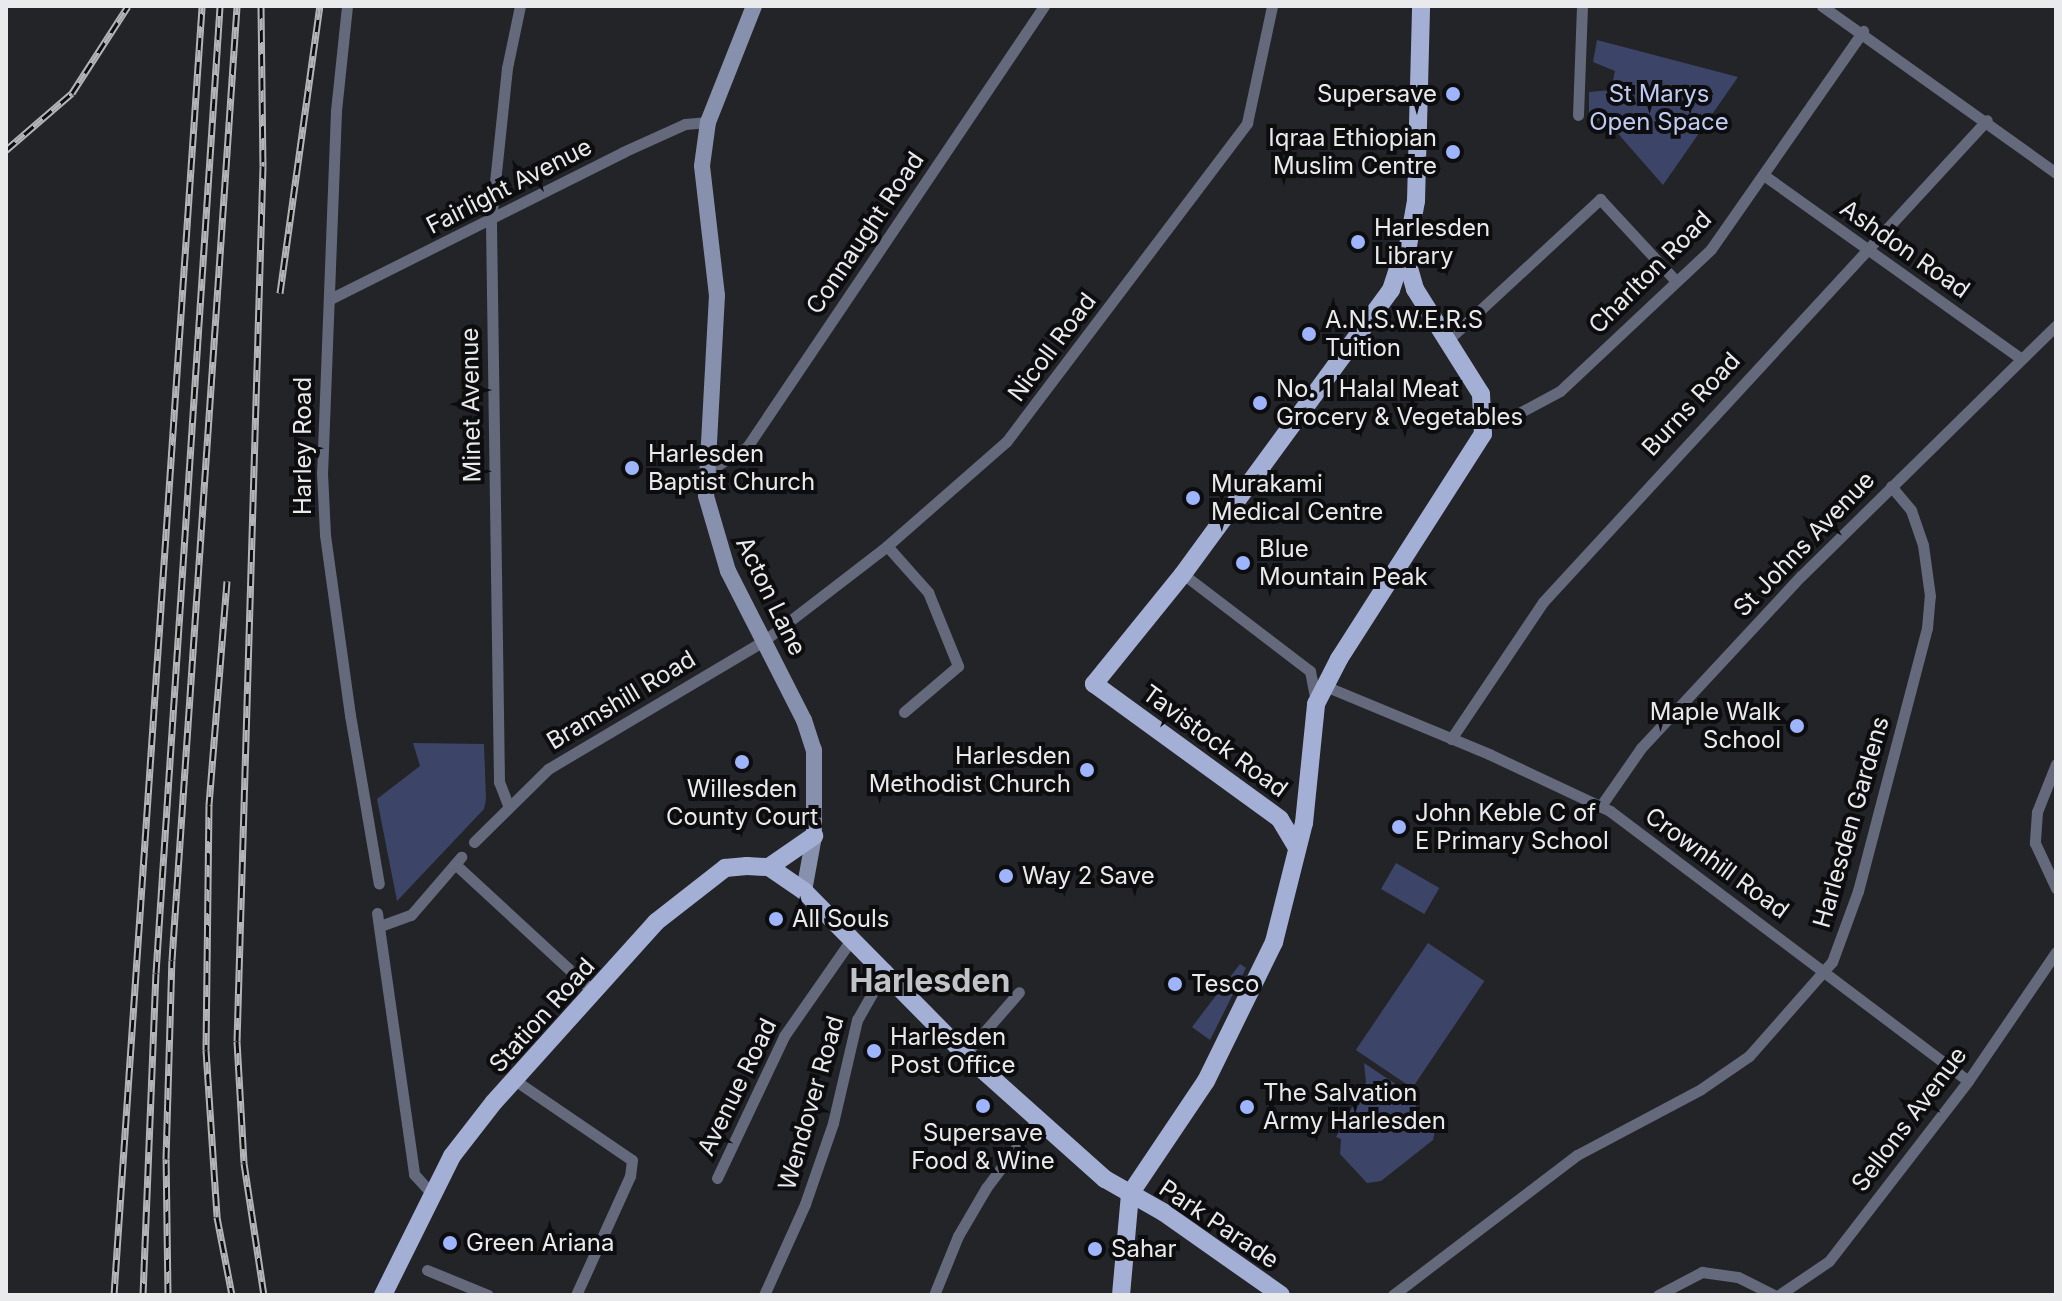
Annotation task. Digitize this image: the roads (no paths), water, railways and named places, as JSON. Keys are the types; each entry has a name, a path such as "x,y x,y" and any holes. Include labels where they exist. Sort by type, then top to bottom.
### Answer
{"main road":[{"name":"Acton Lane","path":"754,6 708,122 702,166 717,295 708,471 712,527 728,571 765,640 814,750 814,836 804,891"},
{"path":"1183,574 1391,290 1406,257 1416,201 1421,6"},
{"path":"1121,1295 1130,1194 1198,1094 1250,999 1274,942 1303,814 1316,704 1483,434 1486,420 1481,394 1450,338 1415,289 1406,257"},
{"path":"1391,290 1415,289"},
{"name":"Tavistock Road","path":"1183,574 1094,684 1280,819 1296,846"},
{"path":"1280,819 1303,814"},
{"path":"814,836 769,867 804,891 891,974"},
{"name":"Station Road","path":"383,1295 432,1194 467,1135 656,922 725,868 769,867"},
{"name":"Park Parade","path":"891,974 965,1054 1105,1179 1270,1292"}],"street":[{"name":"Harley Road","path":"347,6 336,111 332,298 321,422 325,535 379,884"},
{"name":"Minet Avenue","path":"508,805 499,782 491,220 507,68 520,6"},
{"name":"Connaught Road","path":"708,471 747,447 1044,6"},
{"name":"Nicoll Road","path":"765,640 887,546 1019,427 1247,123 1272,6"},
{"path":"1578,115 1582,6"},
{"path":"1822,6 1863,31 2056,173"},
{"name":"Charlton Road","path":"1486,420 1506,420 1560,391 1711,249 1765,176 1863,31"},
{"name":"Burns Road","path":"1451,739 1543,602 1685,442 1869,250 1987,120"},
{"name":"Fairlight Avenue","path":"332,298 623,152 685,124 708,122"},
{"name":"Ashdon Road","path":"1765,176 2020,358"},
{"path":"1450,338 1600,199 1675,280"},
{"name":"St Johns Avenue","path":"1600,807 1674,710 1891,486 2056,325"},
{"name":"Harlesden Gardens","path":"1393,1295 1577,1155 1701,1089 1749,1056 1825,971 1845,935 1927,628 1930,596 1923,545 1911,510 1891,486"},
{"path":"887,546 928,592 958,666 904,712"},
{"path":"1183,574 1310,671 1316,704"},
{"name":"Bramshill Road","path":"474,842 508,805 572,752 765,640"},
{"name":"Crownhill Road","path":"1325,686 1600,807 1825,971 1968,1081"},
{"path":"2056,764 2037,812 2035,843 2056,888"},
{"path":"380,926 411,915 458,861 595,993"},
{"path":"377,913 414,1174 432,1194"},
{"name":"Avenue Road","path":"717,1178 784,1036 853,937"},
{"name":"Sellons Avenue","path":"1658,1295 1702,1272 1738,1277 1776,1295 1829,1261 1968,1081 2056,952"},
{"name":"Wendover Road","path":"764,1295 805,1204 833,1123 857,1020 891,974"},
{"path":"965,1054 1019,992"},
{"path":"516,1081 632,1160 630,1176 576,1295"},
{"path":"934,1295 979,1200 1037,1120"},
{"path":"427,1270 483,1294"}],"railway":[{"path":"6,150 72,93 128,6"},
{"path":"114,1295 202,6"},
{"path":"143,1295 156,973 220,6"},
{"path":"168,1295 166,1159 172,960 237,6"},
{"path":"261,6 263,166 237,1041 244,1163 264,1295"},
{"path":"280,293 320,6"},
{"path":"227,581 209,805 206,1050 217,1217 232,1295"}],"place":[{"name":"Supersave","path":"1453,94"},
{"name":"Iqraa Ethiopian Muslim Centre","path":"1453,152"},
{"name":"Harlesden Library","path":"1358,242"},
{"name":"A.N.S.W.E.R.S Tuition","path":"1309,334"},
{"name":"No. 1 Halal Meat Grocery & Vegetables","path":"1260,403"},
{"name":"Harlesden Baptist Church","path":"632,468"},
{"name":"Murakami Medical Centre","path":"1193,498"},
{"name":"Blue Mountain Peak","path":"1243,563"},
{"name":"Maple Walk School","path":"1797,726"},
{"name":"Willesden County Court","path":"742,762"},
{"name":"Harlesden Methodist Church","path":"1087,770"},
{"name":"John Keble C of E Primary School","path":"1399,827"},
{"name":"Way 2 Save","path":"1006,876"},
{"name":"All Souls","path":"776,919"},
{"name":"Tesco","path":"1175,984"},
{"name":"Harlesden Post Office","path":"874,1051"},
{"name":"Supersave Food & Wine","path":"983,1106"},
{"name":"The Salvation Army Harlesden","path":"1247,1107"},
{"name":"Green Ariana","path":"450,1243"},
{"name":"Sahar","path":"1095,1249"}],"district":[{"name":"Harlesden","path":"930,981"}],"park label":[{"name":"St Marys Open Space","path":"1659,108"}]}
